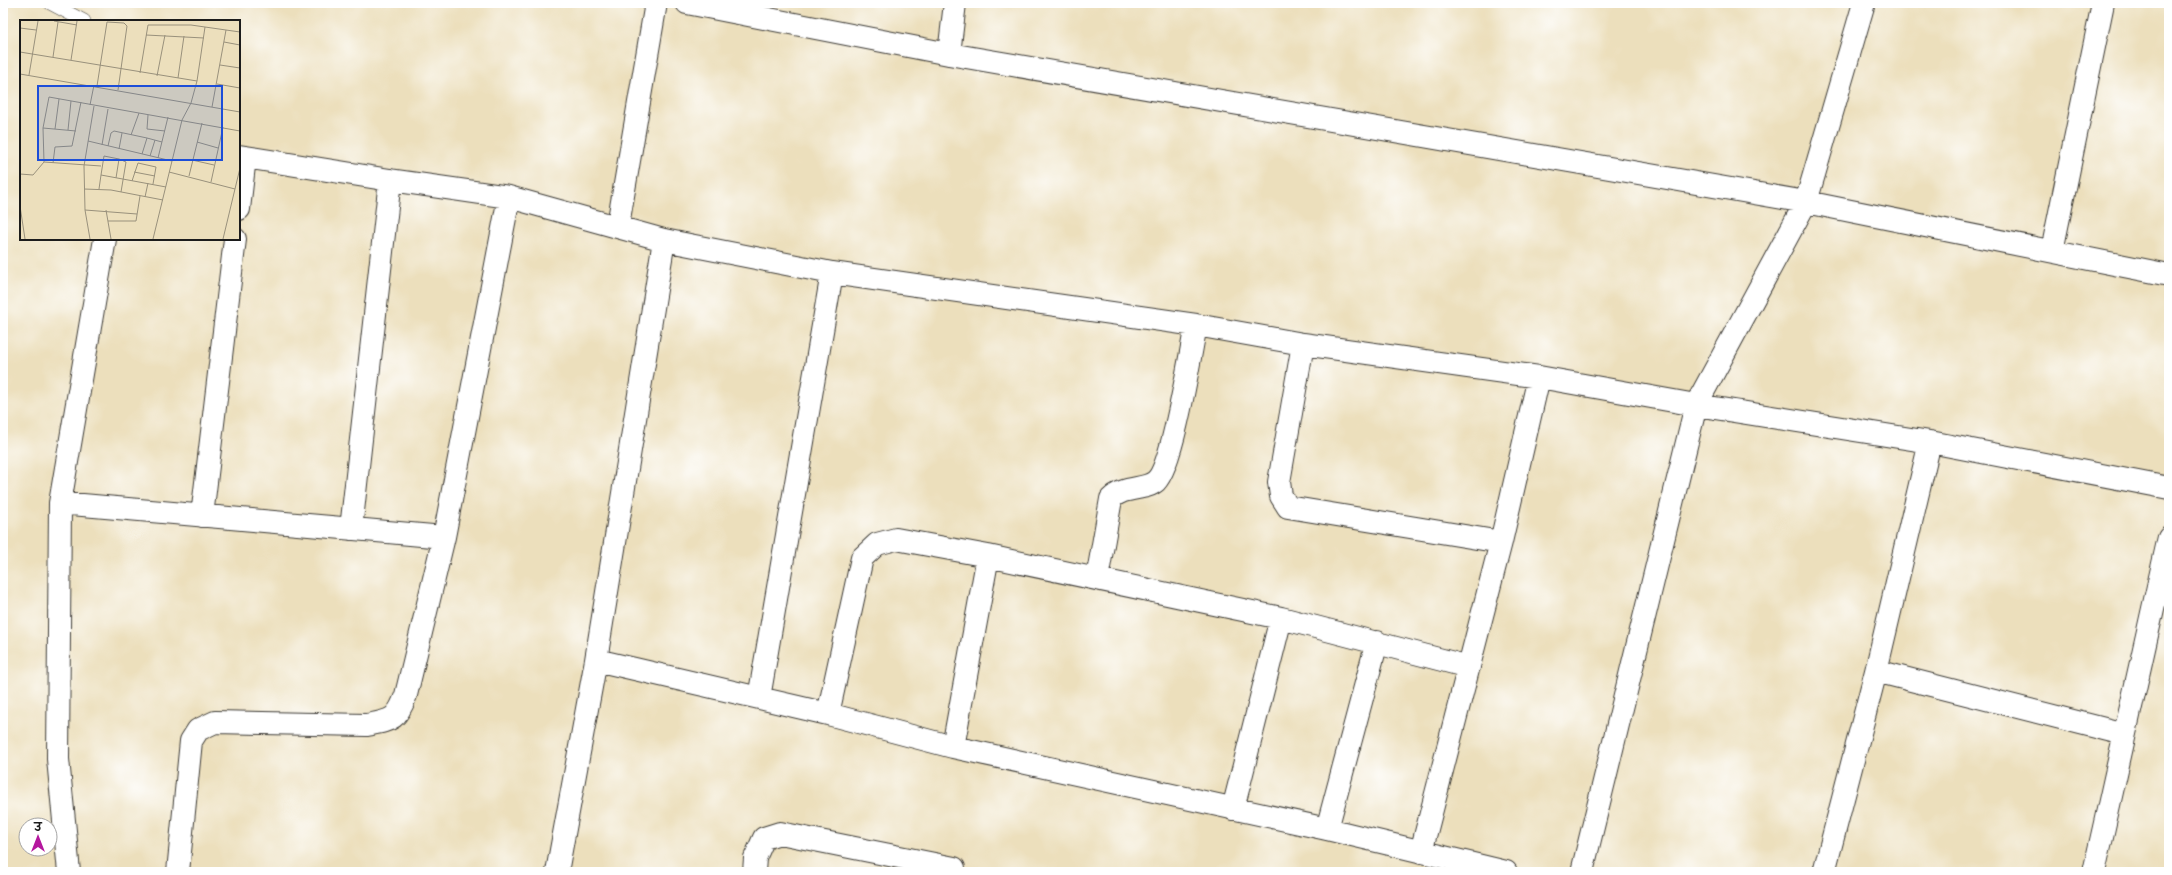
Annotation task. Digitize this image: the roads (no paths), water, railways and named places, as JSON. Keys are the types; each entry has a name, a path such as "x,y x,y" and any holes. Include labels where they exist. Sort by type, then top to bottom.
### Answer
{"street":[{"path":"618,225 656,3"},
{"path":"949,54 955,3"},
{"path":"1582,872 1696,405 1806,202 1864,3"},
{"path":"2052,251 2102,3"},
{"path":"697,4 949,54 1806,202 2169,275"},
{"path":"240,192 242,157 509,197 618,225 664,240 832,273 1196,325 1303,344 1539,377 1696,405 1930,442 2169,488"},
{"path":"351,529 390,180"},
{"path":"178,872 191,741 198,730 215,722 367,725 390,720 401,711 444,537 509,197"},
{"path":"69,872 58,759 60,503 105,240"},
{"path":"202,516 235,240"},
{"path":"557,872 596,660 664,240"},
{"path":"759,698 832,273"},
{"path":"1097,579 1112,499 1117,493 1154,482 1162,474 1169,453 1196,325"},
{"path":"1303,344 1279,482 1281,496 1288,507 1501,542"},
{"path":"1421,852 1501,542 1539,377"},
{"path":"1824,872 1876,671 1930,442"},
{"path":"60,503 444,537"},
{"path":"2094,872 2169,537"},
{"path":"828,714 862,558 877,544 896,539 988,556 1281,618 1469,667"},
{"path":"953,746 988,556"},
{"path":"1233,809 1281,618"},
{"path":"1328,829 1377,642"},
{"path":"596,660 828,714 953,746 1328,829 1506,872"},
{"path":"1876,671 2124,734"},
{"path":"754,872 755,858 764,838 780,833 959,871"}],"lane":[{"path":"50,3 82,20"}]}
